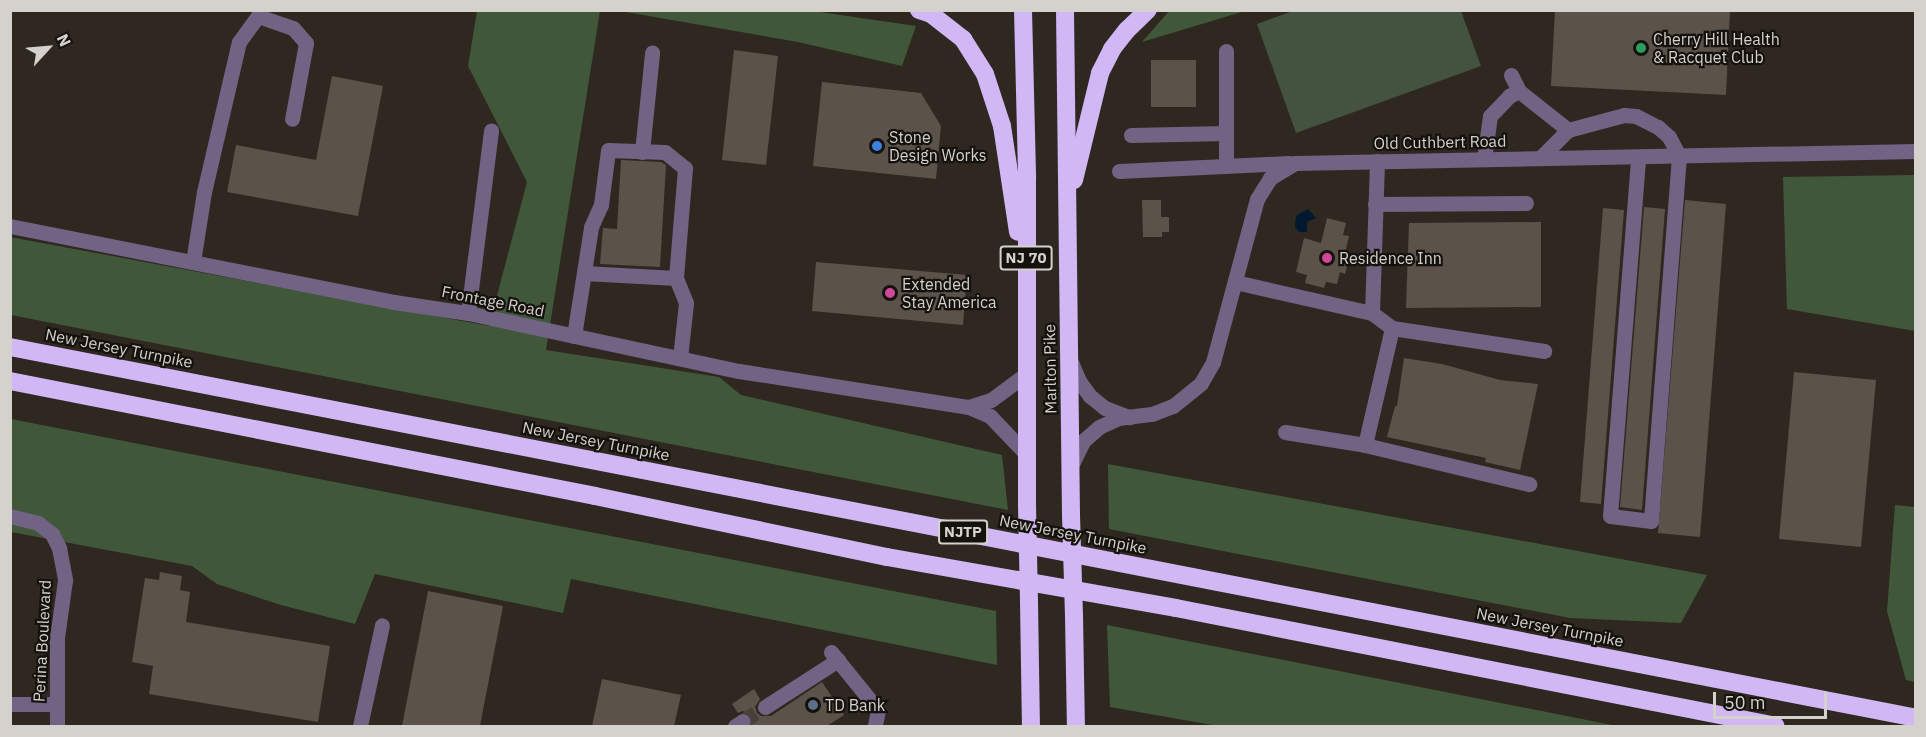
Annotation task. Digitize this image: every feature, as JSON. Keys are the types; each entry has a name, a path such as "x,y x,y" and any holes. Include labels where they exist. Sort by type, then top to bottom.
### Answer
{"highway":[{"path":"919,10 931,14 963,39 977,60 992,91 1002,126 1026,284"},
{"name":"Marlton Pike","path":"1023,10 1028,179 1026,374 1031,726"},
{"name":"Marlton Pike","path":"1065,10 1070,470 1076,726"},
{"path":"1067,211 1100,73 1112,49 1127,30 1148,10"},
{"name":"New Jersey Turnpike","path":"10,346 1916,718"},
{"name":"NJTP","path":"10,381 595,496 887,557 1176,608 1776,726"}],"street":[{"path":"193,262 204,192 239,42 258,16 293,28 306,43 292,119"},
{"path":"1226,51 1226,166"},
{"path":"642,152 652,53"},
{"path":"1511,75 1519,92 1568,130"},
{"path":"1484,159 1490,116 1509,96 1519,92"},
{"path":"1540,158 1568,130 1611,117 1636,116 1658,127 1669,137 1679,156 1652,521 1610,516 1638,157"},
{"path":"468,313 491,130"},
{"path":"1131,135 1226,133"},
{"path":"574,336 591,227 601,205 608,150 665,152 686,168 676,278 686,303 680,358"},
{"name":"Old Cuthbert Road","path":"1070,470 1077,450 1090,433 1108,422 1152,414 1173,405 1201,383 1213,362 1257,199 1269,178 1295,163 1916,152"},
{"path":"1372,313 1377,161"},
{"path":"1119,171 1295,163"},
{"path":"1375,204 1526,203"},
{"name":"Frontage Road","path":"10,226 394,302 468,313 739,371 969,407 990,416 1027,455"},
{"path":"584,273 676,278"},
{"path":"1235,282 1372,313 1392,328 1544,351"},
{"path":"1365,445 1392,328"},
{"path":"1069,351 1076,375 1086,391 1105,408 1129,417"},
{"path":"969,407 991,400 1026,374"},
{"path":"1286,432 1365,445 1529,484"},
{"name":"Perina Boulevard","path":"10,516 38,523 52,534 59,548 65,580 57,638 57,726"},
{"path":"360,726 382,625"},
{"path":"765,707 834,656 878,710 875,726"},
{"path":"10,704 57,704"}],"green space":[{"path":"1170,10 1245,10 1245,11 1142,42"},
{"path":"477,11 600,11 546,350 719,377 741,395 1002,455 1008,510 11,315 10,237 489,326 527,182 468,66"},
{"path":"620,11 813,11 916,26 902,66 798,42"},
{"path":"1293,11 1461,11 1481,66 1296,133 1257,24"},
{"path":"1915,175 1915,331 1787,309 1783,177"},
{"path":"11,419 996,611 997,665 571,579 563,613 375,574 355,624 281,605 217,584 192,566 11,532"},
{"path":"1108,464 1707,575 1681,623 1570,618 1109,529"},
{"path":"1895,505 1915,507 1915,682 1906,680 1887,611"},
{"path":"1107,625 1617,726 1218,726 1110,707"}],"water":[{"path":"1308,209 1316,218 1307,222 1307,232 1299,232 1295,227 1296,216"}],"building":[{"name":"Cherry Hill Health & Racquet Club","path":"1555,10 1730,10 1726,95 1551,86"},
{"path":"734,50 778,56 766,165 722,160"},
{"path":"1151,60 1196,60 1196,107 1151,107"},
{"path":"332,76 383,86 358,216 227,192 236,145 316,160"},
{"name":"Stone Design Works","path":"822,82 921,93 941,126 936,179 813,166"},
{"path":"621,160 661,162 666,165 660,267 600,264 603,228 617,229"},
{"path":"1142,200 1161,200 1161,217 1169,217 1169,232 1162,232 1162,237 1143,237"},
{"path":"1685,200 1726,204 1700,537 1658,533"},
{"path":"1644,207 1665,209 1642,510 1620,507"},
{"path":"1603,208 1624,210 1601,504 1580,502"},
{"path":"1327,218 1346,223 1343,235 1349,236 1345,253 1350,254 1345,274 1340,272 1337,284 1326,282 1324,288 1305,283 1307,275 1296,272 1304,238 1321,243"},
{"path":"1541,222 1541,307 1406,308 1409,223"},
{"name":"Extended Stay America","path":"816,262 967,275 963,325 812,311"},
{"path":"1404,358 1442,364 1500,380 1538,384 1520,470 1485,462 1486,458 1387,437 1395,406 1397,406"},
{"path":"1794,372 1876,380 1861,547 1779,539"},
{"path":"160,572 182,576 180,590 190,592 186,622 330,646 318,722 149,694 153,666 132,662 145,578 159,580"},
{"path":"428,591 503,606 480,726 402,726"},
{"path":"602,679 681,695 674,726 592,726"},
{"name":"TD Bank","path":"822,682 844,715 827,726 751,726 751,715 743,711 738,713 732,704 754,689 760,699 755,707 757,713 761,716 771,716"}],"tunnel":[{"path":"743,721 765,707"}],"place":[{"name":"Cherry Hill Health & Racquet Club","path":"1641,48"},
{"name":"Stone Design Works","path":"877,146"},
{"name":"Residence Inn","path":"1327,258"},
{"name":"Extended Stay America","path":"890,293"},
{"name":"TD Bank","path":"813,705"}]}
